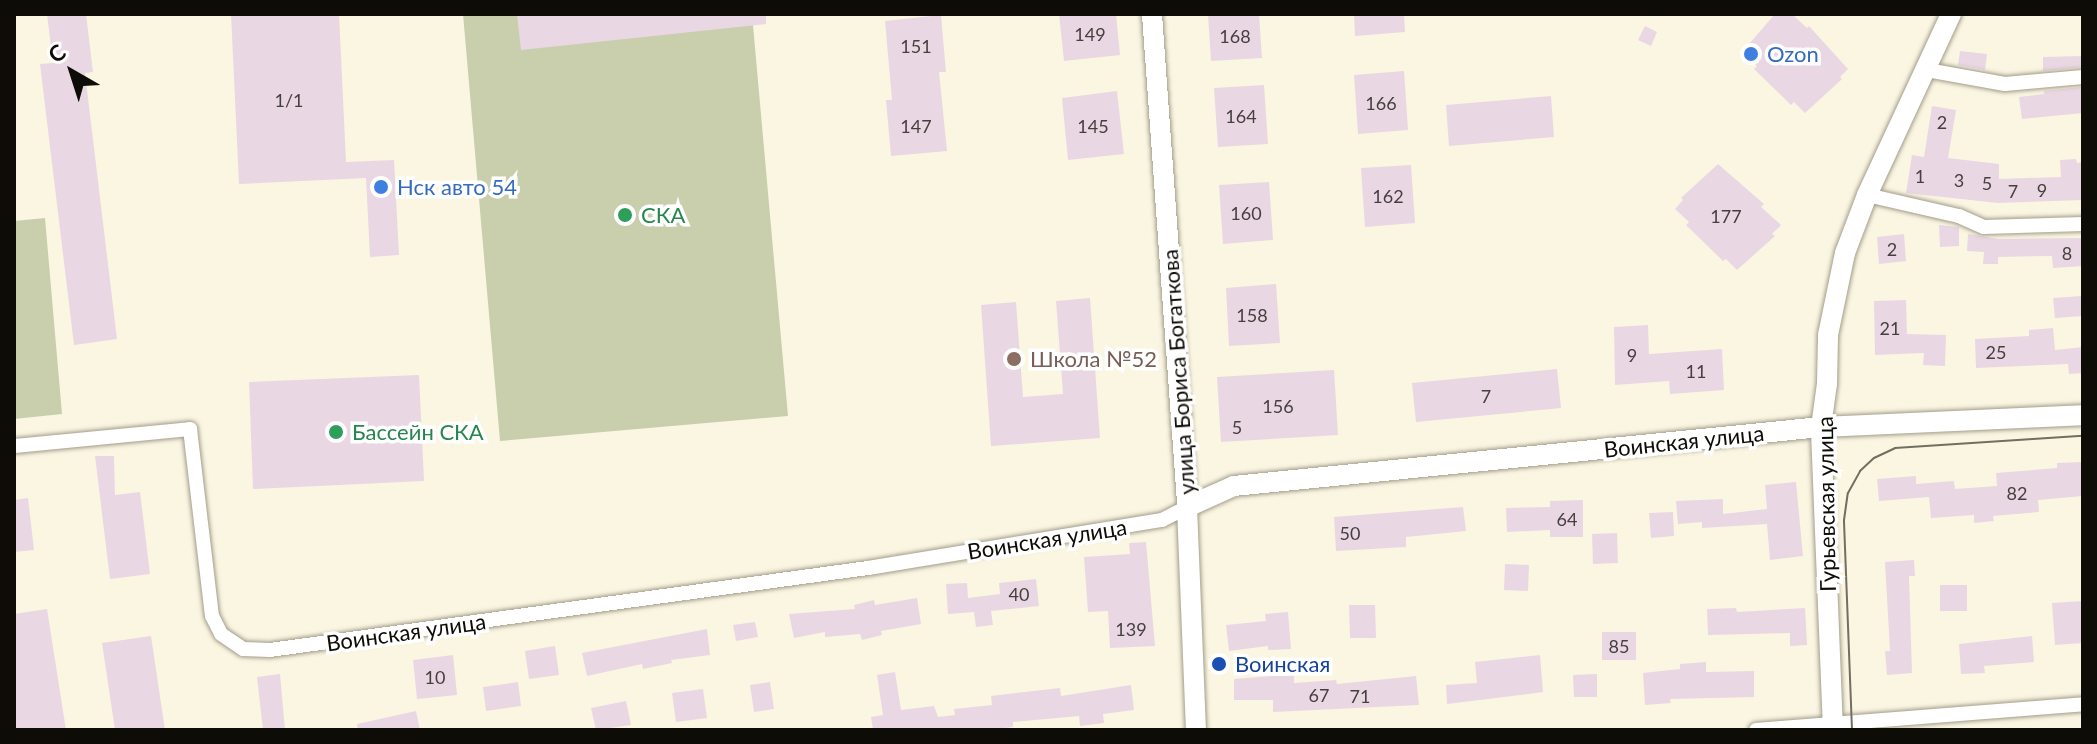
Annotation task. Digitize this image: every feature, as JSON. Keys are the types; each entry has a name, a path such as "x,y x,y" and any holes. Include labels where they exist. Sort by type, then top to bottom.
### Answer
{"street":[{"name":"улица Бориса Богаткова","path":"1152,14 1187,507 1196,730"},
{"name":"Гурьевская улица","path":"1833,728 1821,427 1827,384 1828,335 1836,288 1867,195 1951,14"},
{"path":"1927,70 2005,84 2083,77"},
{"path":"1867,195 1959,216 1984,227 2083,224"},
{"name":"Воинская улица","path":"14,446 190,429 212,616 221,634 243,649 270,650 868,568 1162,520 1234,486 1821,427 2083,415"},
{"path":"1756,730 1833,728 2083,704"}],"green space":[{"name":"СКА","path":"463,14 752,14 788,416 500,441"},
{"path":"45,218 62,414 14,419 14,221"}],"building":[{"path":"47,14 86,14 93,72 85,73 117,339 74,345 40,64 53,63"},
{"path":"231,14 339,14 346,162 394,160 399,255 370,257 366,178 239,184"},
{"path":"517,14 766,14 766,24 521,50"},
{"path":"1059,14 1116,14 1120,55 1064,61"},
{"path":"1208,14 1259,14 1262,58 1211,61"},
{"path":"1354,14 1404,14 1405,32 1355,36"},
{"path":"1775,14 1792,14 1807,28 1809,26 1848,69 1840,77 1842,79 1805,113 1794,102 1791,105 1754,69 1757,66 1742,52"},
{"path":"941,15 946,72 939,72 947,151 891,156 886,100 892,100 885,21"},
{"path":"1645,26 1657,32 1651,46 1638,40"},
{"path":"1960,51 1987,54 1985,70 1958,65"},
{"path":"2083,56 2083,67 2043,71 2043,57"},
{"path":"1404,71 1408,130 1358,134 1354,75"},
{"path":"1264,85 1268,144 1218,147 1214,88"},
{"path":"2083,87 2083,113 2022,119 2019,97"},
{"path":"1117,91 1124,154 1068,160 1062,98"},
{"path":"1551,96 1554,137 1449,146 1446,105"},
{"path":"1932,106 1956,110 1948,158 1999,164 1999,179 2061,177 2060,160 2076,159 2077,163 2083,162 2083,200 1998,203 1906,193 1912,155 1924,157"},
{"path":"1718,164 1764,204 1761,207 1781,225 1772,234 1775,236 1737,270 1726,259 1723,261 1686,225 1689,222 1675,209 1683,200 1681,198"},
{"path":"1411,165 1415,223 1365,227 1361,168"},
{"path":"1269,182 1273,240 1223,244 1219,185"},
{"path":"1939,225 1959,227 1959,246 1940,247"},
{"path":"1904,234 1906,261 1879,264 1877,237"},
{"path":"1968,234 1999,239 2081,238 2083,266 2053,268 2052,256 1998,257 1998,264 1983,264 1984,252 1967,251"},
{"path":"1276,284 1280,343 1229,346 1226,288"},
{"path":"2082,296 2083,316 2055,318 2053,298"},
{"path":"1090,298 1100,438 991,446 981,305 1016,302 1023,397 1063,394 1056,301"},
{"path":"1906,300 1907,334 1946,335 1945,366 1923,365 1924,353 1875,355 1874,301"},
{"path":"1648,325 1649,354 1722,349 1724,390 1670,394 1669,381 1615,385 1614,327"},
{"path":"2053,328 2055,350 2083,347 2083,373 2069,374 2068,364 1976,368 1975,339 2029,336 2029,330"},
{"path":"1557,369 1561,408 1416,422 1412,383"},
{"path":"1334,370 1338,435 1221,442 1217,377"},
{"name":"Бассейн СКА","path":"419,375 424,481 253,489 249,382"},
{"path":"95,456 114,456 115,495 140,492 150,574 110,579"},
{"path":"2083,462 2083,496 2038,500 2039,512 1993,516 1994,521 1974,523 1974,515 1931,518 1929,497 1879,501 1877,479 1916,476 1916,484 1954,481 1955,489 1997,486 1996,473 2057,468 2057,463"},
{"path":"1796,482 1803,556 1770,560 1767,524 1702,528 1702,522 1678,524 1676,501 1723,499 1723,514 1767,509 1765,485"},
{"path":"28,498 34,550 14,552 14,500"},
{"path":"1583,500 1583,537 1550,537 1550,530 1507,532 1506,508 1550,507 1550,501"},
{"path":"1463,507 1466,531 1406,537 1406,547 1336,551 1334,517"},
{"path":"1673,512 1674,536 1651,538 1649,513"},
{"path":"1617,533 1618,563 1593,564 1592,534"},
{"path":"1146,542 1155,646 1110,648 1108,611 1088,612 1084,557 1130,554 1129,543"},
{"path":"1914,560 1915,576 1909,576 1912,673 1887,675 1885,651 1890,651 1885,562"},
{"path":"1505,564 1529,565 1528,591 1504,590"},
{"path":"1036,579 1039,606 991,611 993,625 976,627 974,612 948,614 946,584 967,583 968,598 1000,594 999,583"},
{"path":"1940,585 1967,585 1967,611 1940,611"},
{"path":"917,598 921,624 881,631 882,635 862,640 860,634 825,637 825,632 794,638 789,614 855,609 854,605 874,600 875,605"},
{"path":"2083,601 2083,643 2055,645 2052,603"},
{"path":"1349,605 1375,605 1376,638 1350,638"},
{"path":"1736,608 1737,612 1805,608 1807,645 1790,646 1790,633 1708,635 1707,609"},
{"path":"47,609 66,730 14,730 14,614"},
{"path":"1288,612 1291,649 1268,650 1268,646 1229,651 1226,625 1266,621 1265,614"},
{"path":"755,622 758,637 736,641 733,625"},
{"path":"707,629 710,655 671,660 672,663 643,669 642,664 587,676 582,653"},
{"path":"1602,632 1636,632 1636,660 1602,660"},
{"path":"151,636 165,730 115,730 102,643"},
{"path":"2032,636 2034,662 1984,666 1985,673 1961,674 1959,644"},
{"path":"555,646 559,675 529,679 525,651"},
{"path":"453,655 457,695 417,699 413,660"},
{"path":"1540,655 1543,692 1447,704 1446,685 1477,683 1475,662"},
{"path":"1706,662 1706,672 1754,671 1754,697 1670,699 1671,703 1645,705 1643,673 1680,669 1680,664"},
{"path":"895,672 901,710 934,706 938,717 955,715 954,709 992,705 991,696 1060,688 1061,696 1131,685 1134,710 1103,714 1104,723 1080,726 1079,716 1013,722 1013,727 989,730 873,730 871,717 883,715 877,675"},
{"path":"280,674 285,730 263,730 257,677"},
{"path":"1597,674 1597,697 1574,697 1573,675"},
{"path":"1294,676 1294,683 1336,680 1337,684 1416,676 1419,705 1273,712 1273,700 1234,700 1234,679"},
{"path":"518,682 521,706 486,711 483,687"},
{"path":"770,682 774,709 754,712 750,685"},
{"path":"703,689 707,718 676,722 672,693"},
{"path":"626,701 631,725 596,730 591,708"},
{"path":"416,711 420,730 358,730 357,724"}],"tram line":[{"path":"1852,730 1844,520 1848,493 1860,471 1874,458 1895,448 2083,436"}],"place":[{"name":"Ozon","path":"1751,54"},
{"name":"Нск авто 54","path":"381,187"},
{"name":"СКА","path":"625,215"},
{"name":"Школа №52","path":"1014,359"},
{"name":"Бассейн СКА","path":"336,432"},
{"name":"Воинская","path":"1219,664"}]}
